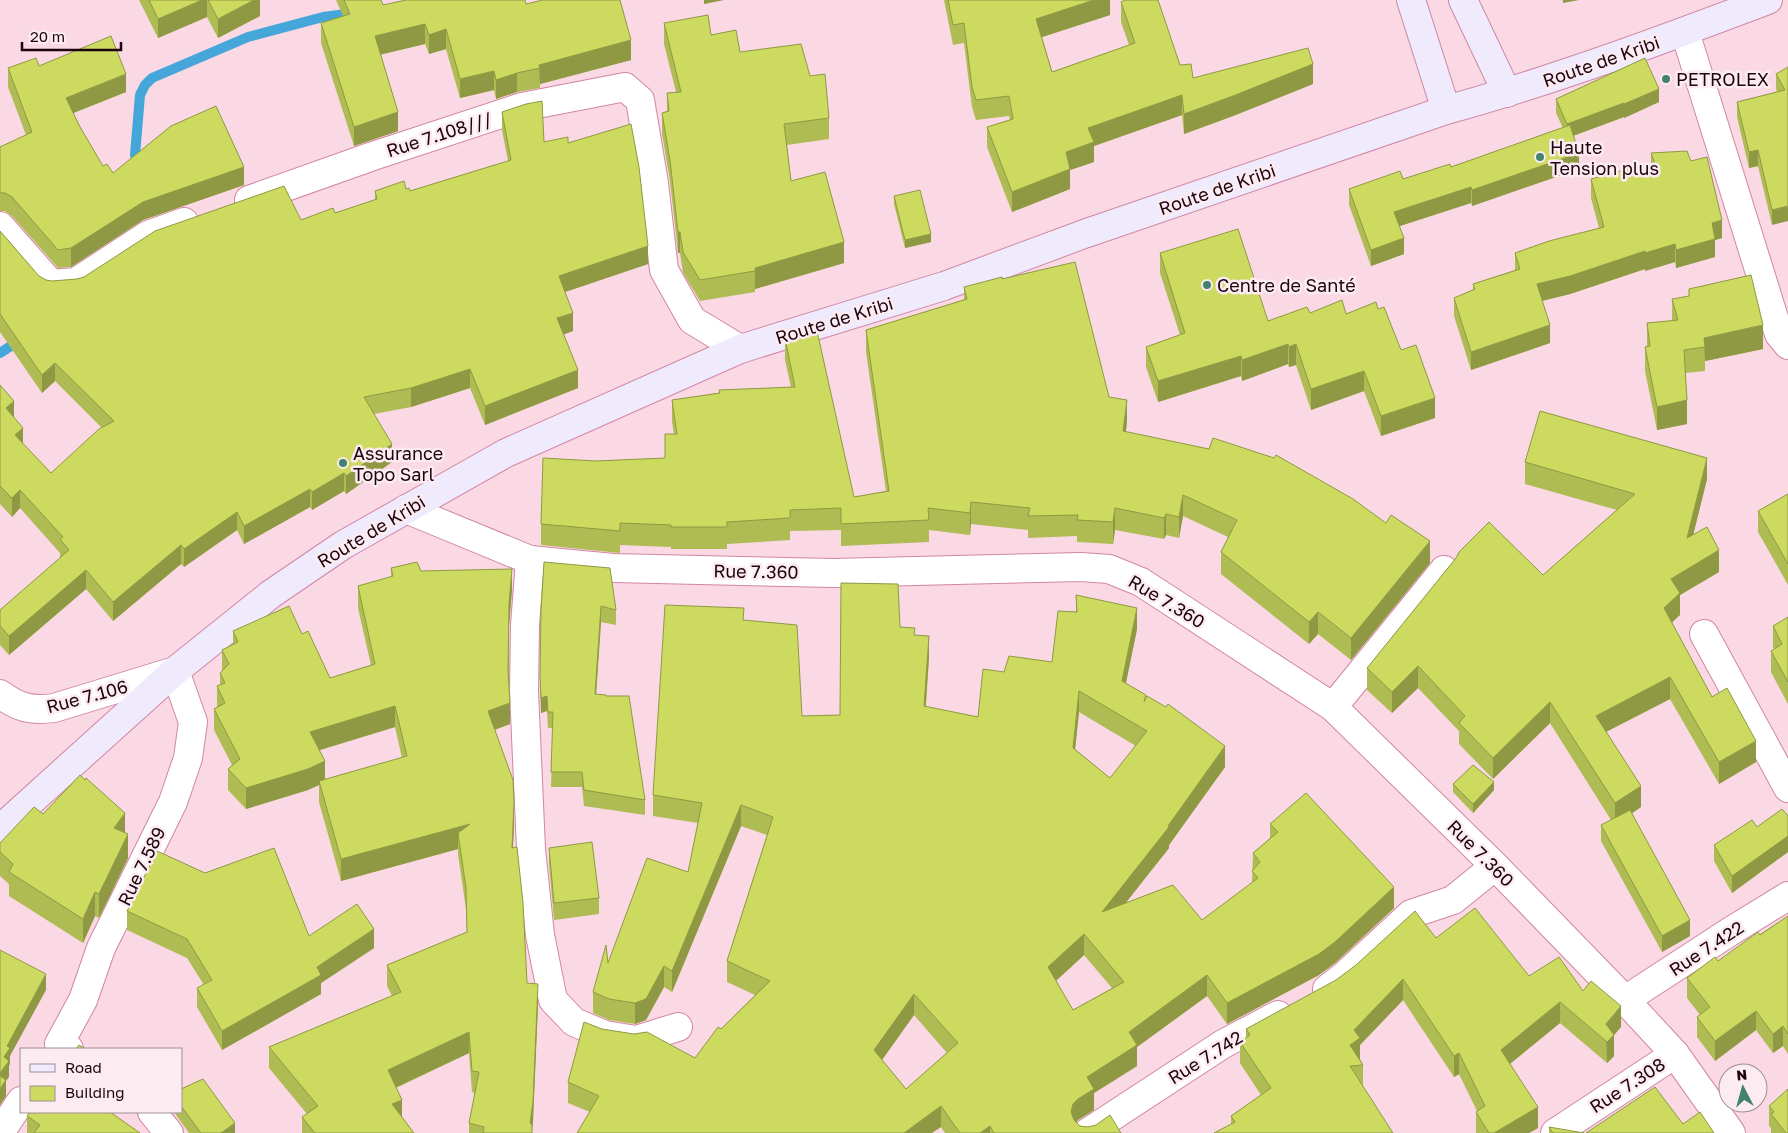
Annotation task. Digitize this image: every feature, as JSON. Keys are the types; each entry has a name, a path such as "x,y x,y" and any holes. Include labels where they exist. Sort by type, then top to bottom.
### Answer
{"main road":[{"path":"1412,0 1446,110"},
{"path":"1463,0 1507,93"},
{"name":"Route de Kribi","path":"0,830 175,671 272,594 344,545 506,453 740,349 944,286 1084,234 1446,110 1507,93 1685,32 1768,0"}],"street":[{"path":"1685,32 1779,334 1788,345"},
{"name":"Rue 7.108///","path":"0,226 51,284 76,282 148,235 373,156 522,107 624,87 640,100 654,183 664,270 692,320 740,349"},
{"name":"Rue 7.360","path":"406,509 530,560 613,568 833,573 1081,567 1109,569 1141,582 1333,707 1495,866 1625,1000 1675,1054 1730,1133"},
{"path":"530,560 524,625 524,691 530,820 540,935 553,1000 574,1022 604,1035 636,1040 678,1027"},
{"path":"1333,707 1444,570"},
{"path":"1704,634 1788,788"},
{"name":"Rue 7.106","path":"0,694 13,703 36,710 45,709 88,698 175,671"},
{"name":"Rue 7.589","path":"61,1048 83,1000 101,948 173,802 188,758 193,722 175,671"},
{"name":"Rue 7.742","path":"1086,1133 1223,1044 1328,988 1345,975 1411,914 1453,900 1495,866"},
{"name":"Rue 7.422","path":"1625,1000 1788,896"},
{"name":"Rue 7.308","path":"1555,1133 1675,1054"},
{"path":"0,1133 20,1103"},
{"path":"153,1113 169,1133"}],"building":[{"path":"149,0 202,0 158,19"},
{"path":"208,0 254,0 218,19"},
{"path":"344,0 381,0 383,5 406,0 525,0 526,4 543,0 620,0 631,40 539,65 540,68 496,80 494,71 460,79 446,29 429,35 425,24 375,36 398,112 354,127 321,23 350,14"},
{"path":"948,0 1094,0 1036,19 1052,72 1135,43 1121,2 1125,0 1158,0 1180,65 1191,64 1193,78 1308,48 1313,64 1184,114 1182,95 1088,128 1094,142 1066,152 1070,169 1012,192 987,127 1013,119 1009,96 976,100 972,87 964,23 953,25"},
{"path":"708,15 711,35 736,30 740,52 801,44 810,76 825,74 829,118 784,124 791,181 825,172 844,242 755,268 755,271 700,280 683,252 680,232 678,232 670,160 662,113 669,111 667,93 681,92 664,23"},
{"path":"111,36 126,74 66,98 80,127 103,166 107,164 113,173 171,126 216,106 244,167 143,202 71,248 58,250 12,197 5,193 0,193 0,147 32,132 8,68 36,58 39,66"},
{"path":"1645,58 1659,89 1624,104 1567,124 1556,99"},
{"path":"1788,67 1788,206 1772,210 1758,150 1749,152 1737,102 1785,90 1776,74"},
{"path":"542,101 544,142 568,137 568,143 631,124 639,167 648,246 559,276 573,313 557,318 578,370 485,406 470,369 411,388 364,397 392,444 346,476 344,473 312,492 310,489 244,526 237,512 184,549 181,545 113,602 86,570 9,636 0,626 0,610 69,550 60,539 63,537 20,490 12,498 0,486 0,385 14,401 6,408 23,428 15,435 51,473 99,429 114,421 55,363 42,375 0,314 0,231 39,276 52,281 77,279 84,277 155,231 284,186 301,220 333,208 335,213 377,199 375,191 404,181 406,189 409,188 410,191 511,160 502,112"},
{"path":"1570,125 1579,153 1472,190 1471,187 1394,212 1404,238 1371,250 1349,189 1400,171 1403,179 1450,164 1451,167"},
{"path":"1687,151 1691,161 1707,157 1722,220 1712,223 1715,239 1676,250 1675,244 1645,253 1645,251 1570,276 1537,284 1550,325 1471,352 1454,298 1475,289 1473,284 1520,269 1515,253 1549,241 1604,227 1591,179 1655,164 1651,153"},
{"path":"920,190 931,234 905,240 894,196"},
{"path":"1238,229 1268,321 1307,307 1310,313 1342,300 1346,314 1376,302 1378,309 1384,307 1401,350 1416,345 1435,398 1381,416 1364,371 1311,389 1296,344 1289,347 1288,344 1242,360 1241,356 1158,381 1146,347 1185,333 1160,253"},
{"path":"1075,262 1109,397 1127,400 1123,431 1209,449 1213,438 1274,458 1276,455 1353,499 1386,523 1391,515 1430,541 1351,638 1318,612 1309,622 1221,552 1237,520 1183,495 1179,517 1166,514 1164,518 1115,508 1113,522 1077,520 1078,515 1028,516 1030,508 971,502 970,513 928,508 929,520 841,524 841,508 790,510 790,518 727,522 727,527 671,527 671,525 620,523 620,531 541,524 543,458 596,461 665,458 665,434 677,434 672,400 720,393 719,390 795,387 785,338 817,331 854,497 889,491 866,330 967,299 964,287"},
{"path":"1751,275 1763,325 1704,338 1705,347 1684,350 1687,400 1657,407 1645,347 1650,346 1647,323 1678,320 1672,299 1689,296 1689,289"},
{"path":"1540,411 1707,458 1687,538 1707,527 1719,550 1671,579 1680,593 1664,608 1712,697 1727,688 1756,741 1719,762 1670,677 1596,716 1641,786 1615,803 1550,702 1493,758 1459,723 1465,716 1418,666 1392,692 1367,668 1459,552 1489,522 1543,575 1635,494 1525,462"},
{"path":"1788,494 1788,564 1758,511"},
{"path":"417,562 421,571 512,569 509,604 508,670 510,703 488,711 513,780 512,848 517,847 523,903 527,983 538,984 533,1102 530,1123 532,1125 532,1133 483,1133 484,1127 469,1123 479,1072 472,1071 469,1032 388,1070 402,1100 392,1104 414,1133 315,1133 302,1117 318,1106 269,1047 401,992 387,965 467,932 466,888 458,833 470,824 341,859 319,781 407,756 395,706 310,732 325,761 308,769 246,788 228,769 240,759 214,709 225,703 217,686 225,683 220,673 229,664 222,650 238,642 233,631 289,606 302,634 308,631 330,678 375,664 358,586 393,576 391,568"},
{"path":"544,562 610,568 616,610 601,606 595,694 629,696 645,800 584,790 582,772 551,772 553,712 548,712 547,696 541,698 540,675"},
{"path":"841,583 898,584 900,627 915,628 914,635 929,636 924,706 978,717 983,669 1004,672 1009,656 1052,662 1058,611 1077,612 1076,595 1137,608 1122,681 1146,695 1144,702 1147,696 1166,707 1168,704 1225,746 1169,827 1102,912 1173,885 1202,920 1258,878 1252,871 1260,862 1253,853 1278,832 1270,824 1306,793 1394,887 1335,942 1319,954 1227,1003 1207,975 1129,1032 1137,1045 1087,1077 1094,1089 1073,1104 1071,1112 1074,1120 1080,1126 1088,1127 1096,1125 1110,1115 1121,1133 994,1133 990,1126 980,1133 960,1133 941,1106 904,1133 577,1133 599,1096 568,1082 584,1022 602,1029 634,1034 647,1032 695,1058 718,1027 721,1029 770,981 727,961 773,817 741,805 672,971 664,966 646,999 635,1003 609,999 593,992 606,945 608,963 647,858 688,872 702,803 653,795 665,605 744,608 743,620 797,625 802,716 840,715","holes":["1079,691 1147,731 1110,778 1073,748","1084,934 1124,982 1073,1010 1048,967","914,994 958,1043 906,1089 874,1050"]},
{"path":"1788,617 1788,682 1771,651 1782,644 1773,626"},
{"path":"1473,765 1494,782 1473,804 1453,784"},
{"path":"80,775 85,780 86,778 125,813 114,828 128,834 99,894 95,892 83,919 9,872 13,864 0,852 0,843 34,807 43,814"},
{"path":"1782,809 1788,816 1788,836 1732,876 1714,845 1752,820 1757,827"},
{"path":"1630,810 1690,920 1662,936 1601,825"},
{"path":"592,842 599,898 554,903 549,848"},
{"path":"274,848 309,936 357,904 374,929 317,967 321,975 222,1031 197,988 212,980 187,939 127,911 157,851 205,873"},
{"path":"1475,908 1529,976 1559,957 1583,991 1591,981 1621,1006 1606,1024 1614,1035 1607,1042 1560,1002 1501,1050 1538,1107 1494,1133 1489,1133 1476,1112 1485,1106 1459,1053 1454,1056 1403,979 1354,1030 1360,1038 1350,1045 1363,1065 1350,1066 1393,1133 1214,1133 1235,1122 1231,1116 1271,1088 1240,1042 1250,1035 1246,1029 1336,980 1356,965 1415,911 1436,938"},
{"path":"1788,916 1788,1034 1783,1026 1773,1034 1756,1011 1715,1041 1697,1017 1710,1007 1687,978 1715,957 1718,961 1758,932 1760,935"},
{"path":"0,950 46,974 7,1046 10,1048 4,1057 9,1061 0,1073"},
{"path":"0,1076 6,1080 0,1089"},
{"path":"203,1079 235,1123 221,1133 201,1133 182,1107 182,1089"},
{"path":"1655,1087 1683,1124 1700,1112 1714,1133 1586,1133"},
{"path":"1788,1089 1788,1133 1786,1133 1771,1114 1774,1112 1769,1106"},
{"path":"29,1113 111,1113 140,1133 34,1133 40,1125 27,1116"},
{"path":"1549,1127 1584,1133 1553,1133"}],"waterway":[{"path":"138,168 135,155 140,95 145,85 152,78 248,37 323,17 354,13"},
{"path":"0,353 20,340"}],"place":[{"name":"PETROLEX","path":"1666,79"},
{"name":"Haute Tension plus","path":"1540,157"},
{"name":"Centre de Santé","path":"1207,285"},
{"name":"Assurance Topo Sarl","path":"343,463"}]}
